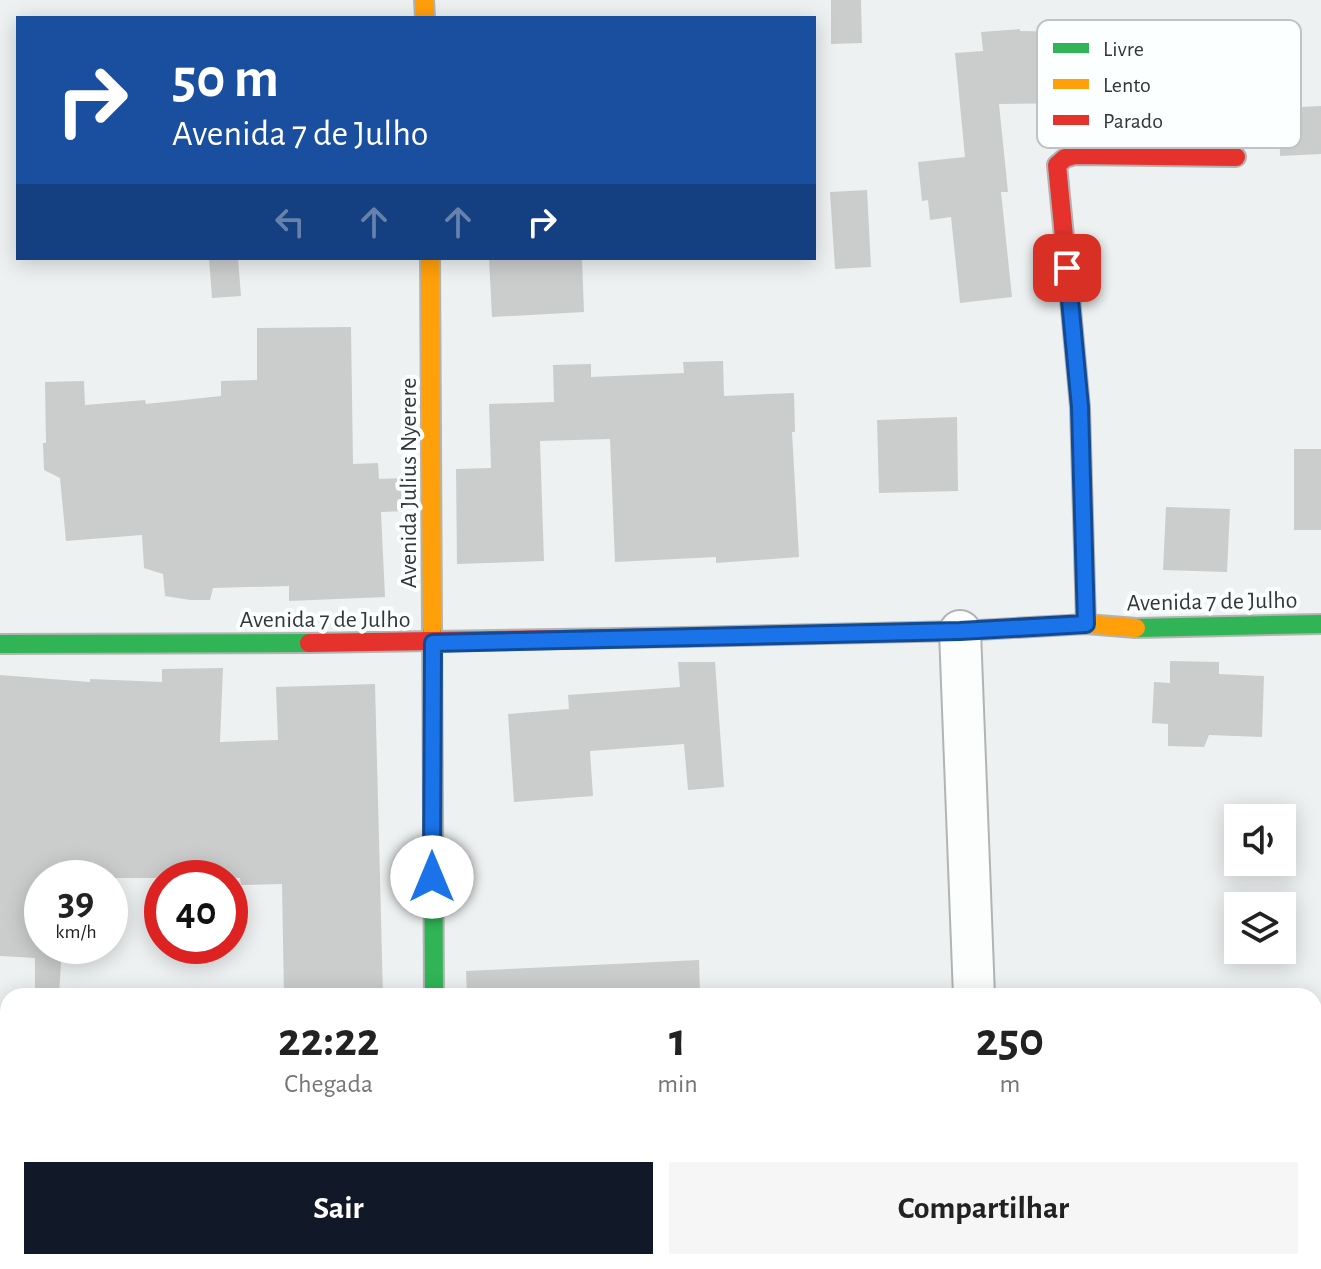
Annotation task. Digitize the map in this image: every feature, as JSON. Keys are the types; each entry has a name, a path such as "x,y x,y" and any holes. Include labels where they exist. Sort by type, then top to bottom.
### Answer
{"street":[{"path":"1086,624 1080,407 1057,165 1075,155 1236,157"},
{"name":"Avenida Julius Nyerere","path":"430,260 434,988"},
{"name":"Avenida 7 de Julho","path":"0,644 433,643 960,631 1086,624 1133,628 1321,624"},
{"path":"960,631 974,988"}],"building":[{"path":"831,0 861,0 862,43 831,44"},
{"path":"1020,29 1037,31 1037,104 999,104 1008,192 1001,192 1012,297 960,303 951,217 930,220 928,200 922,201 918,162 965,157 955,53 983,51 981,32"},
{"path":"1321,106 1321,154 1280,156 1280,148 1301,148 1301,107"},
{"path":"867,190 871,267 835,269 830,192"},
{"path":"209,260 238,260 241,296 212,298"},
{"path":"489,260 582,260 584,312 492,317"},
{"path":"351,327 353,464 378,463 379,479 406,478 406,511 381,512 385,597 289,601 289,586 213,588 210,600 165,596 163,574 144,568 142,535 66,541 60,478 44,470 45,382 84,381 85,405 145,400 146,404 221,396 221,381 257,380 257,328"},
{"path":"723,361 724,396 794,393 795,432 792,432 799,557 716,563 716,557 615,562 610,439 540,441 544,561 457,564 456,469 491,468 489,404 554,402 553,365 591,364 591,377 684,373 683,362"},
{"path":"957,417 958,491 879,493 877,420"},
{"path":"1294,449 1321,449 1321,530 1294,530"},
{"path":"1166,507 1230,509 1227,572 1163,570"},
{"path":"1170,661 1219,662 1219,674 1264,676 1262,737 1209,735 1204,747 1168,746 1168,724 1152,723 1154,682 1170,683"},
{"path":"678,662 715,662 724,787 688,790 684,744 590,751 593,796 514,802 508,714 569,709 568,695 680,687"},
{"path":"223,668 220,742 278,740 276,687 375,684 383,988 284,988 282,884 248,885 248,860 144,860 144,878 128,878 128,860 24,860 24,957 0,956 0,675 90,682 90,679 162,682 162,669"},
{"path":"699,960 700,988 467,988 466,971"},
{"path":"35,964 61,964 59,988 35,988"}],"traffic: fast":[{"path":"1069,288 1080,407 1086,624"},
{"path":"1136,628 1321,624"},
{"path":"432,628 434,988"},
{"path":"0,644 309,643"}],"traffic: slow":[{"path":"424,0 425,16"},
{"path":"430,260 432,628"},
{"path":"685,637 960,631 1086,624 1136,628"}],"traffic: jam":[{"path":"1069,288 1057,165 1065,158 1075,155 1236,157"},
{"path":"309,643 685,637"}],"route":[{"path":"432,877 433,643 960,631 1086,624 1080,407 1067,268"}]}
